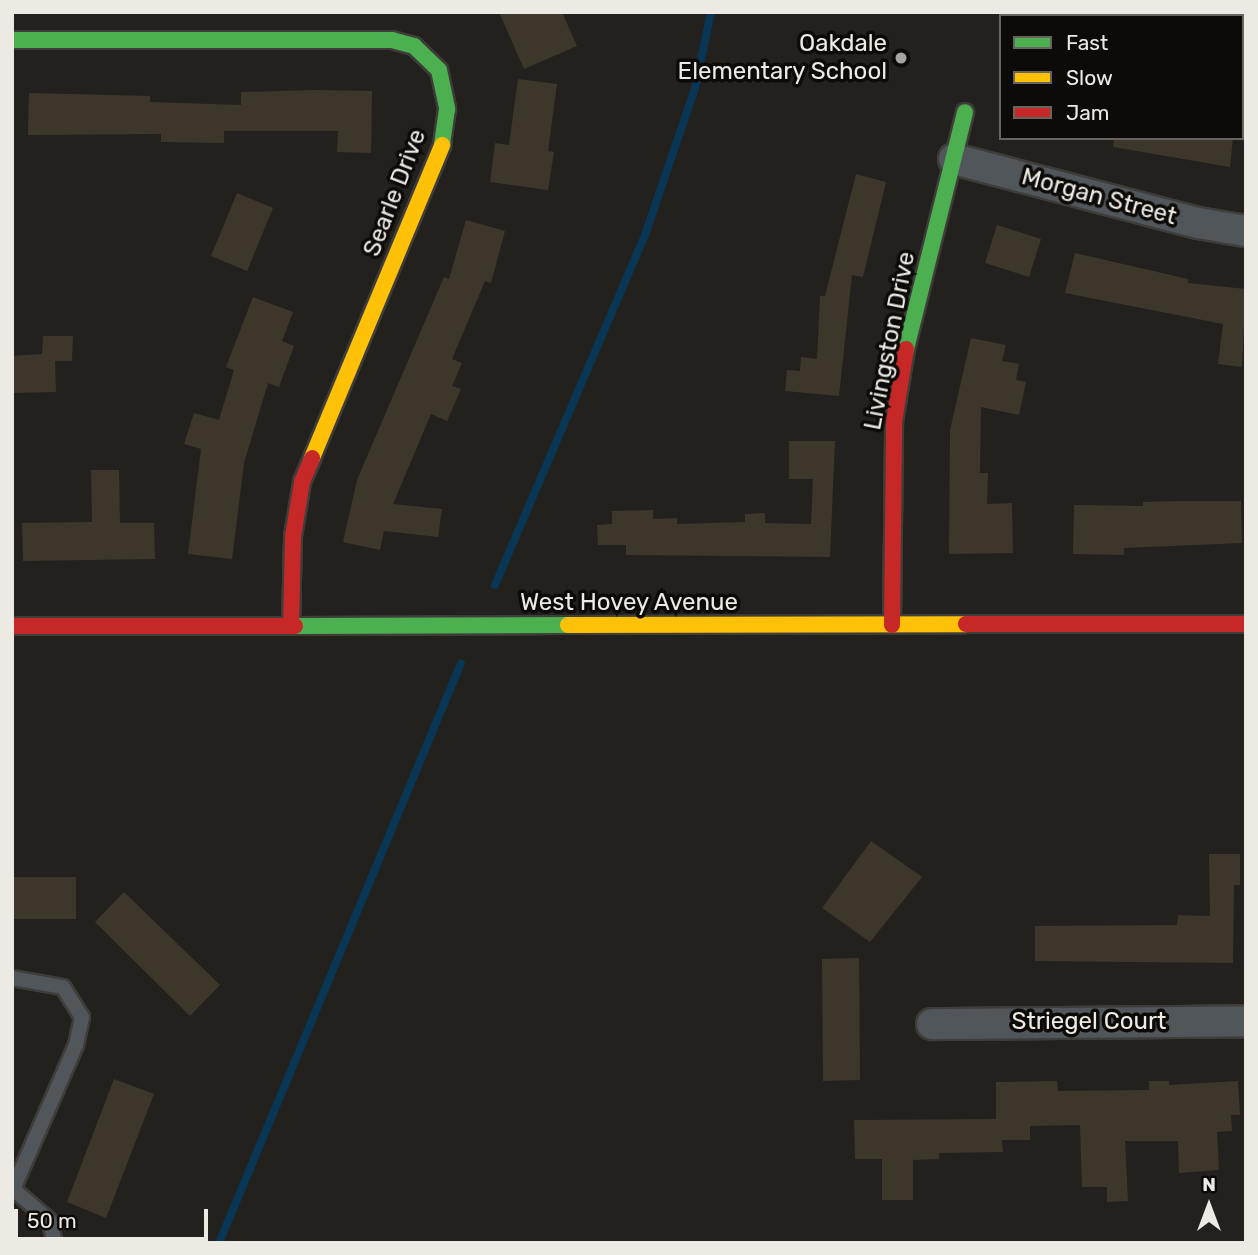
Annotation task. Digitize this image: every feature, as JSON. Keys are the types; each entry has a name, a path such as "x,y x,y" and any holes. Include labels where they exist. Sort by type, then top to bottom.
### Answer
{"street":[{"name":"Searle Drive","path":"12,40 392,40 414,46 439,70 447,109 441,152 302,482 293,536 291,626"},
{"name":"Livingston Drive","path":"892,625 894,422 907,344 965,111"},
{"name":"Morgan Street","path":"954,159 1198,223 1246,231"},
{"name":"West Hovey Avenue","path":"12,626 1246,624"},
{"name":"Striegel Court","path":"932,1024 1246,1021"}],"lane":[{"path":"12,978 63,987 82,1017 76,1045 12,1189 49,1220 55,1243"}],"building":[{"path":"499,12 562,12 577,46 524,69"},
{"path":"518,79 557,84 548,151 554,152 548,190 490,182 495,143 509,145"},
{"path":"372,91 371,153 337,152 338,131 224,131 224,143 161,142 161,134 28,135 29,93 150,96 150,102 241,105 241,92"},
{"path":"1114,140 1233,140 1230,167 1113,147"},
{"path":"856,174 886,182 863,277 852,275 839,396 785,391 787,370 800,371 801,357 817,359 820,296 825,296"},
{"path":"237,193 273,208 247,271 211,256"},
{"path":"466,220 505,231 491,283 485,281 452,359 462,363 452,386 461,389 447,421 431,414 393,504 442,509 438,537 384,531 380,550 343,542 357,480 444,277 449,279"},
{"path":"997,225 1041,239 1029,277 985,263"},
{"path":"1075,253 1188,279 1188,283 1246,289 1242,367 1218,364 1223,324 1065,293"},
{"path":"253,297 293,312 282,341 294,346 279,387 268,383 244,463 232,559 188,554 201,449 184,444 194,413 219,420 234,370 226,367"},
{"path":"43,336 73,336 72,361 55,361 56,392 12,393 12,356 42,354"},
{"path":"971,338 1006,345 1002,361 1019,364 1016,380 1026,382 1019,415 981,407 980,473 988,473 987,504 1012,503 1013,553 949,554 950,430"},
{"path":"789,441 835,441 830,557 626,555 626,545 598,545 597,525 612,524 612,511 653,510 653,519 677,518 677,524 745,522 745,514 765,513 765,523 811,524 813,479 789,479"},
{"path":"91,470 119,470 120,523 154,523 155,559 23,561 22,523 92,522"},
{"path":"1241,501 1242,543 1124,548 1124,555 1073,554 1074,505 1143,506 1143,502"},
{"path":"871,841 922,877 870,942 822,908"},
{"path":"1209,854 1240,854 1240,885 1234,885 1233,963 1035,961 1035,926 1177,925 1178,915 1210,916"},
{"path":"12,877 76,877 76,919 12,919"},
{"path":"124,892 220,985 190,1016 95,922"},
{"path":"859,958 860,1080 823,1081 822,959"},
{"path":"114,1079 154,1094 106,1218 67,1202"},
{"path":"1057,1081 1058,1091 1149,1090 1149,1081 1169,1081 1169,1085 1238,1081 1240,1115 1231,1115 1232,1131 1217,1132 1219,1170 1179,1173 1178,1141 1125,1141 1128,1201 1107,1202 1107,1187 1082,1187 1080,1125 1030,1126 1030,1140 1002,1140 1003,1152 939,1153 939,1159 913,1160 913,1200 882,1200 882,1159 855,1159 854,1120 996,1119 996,1082"}],"waterway":[{"path":"495,585 644,238 695,88 711,12"},
{"path":"219,1243 461,663"}],"traffic: fast":[{"path":"12,40 392,40 414,46 439,70 447,109 442,145"},
{"path":"906,349 965,112"},
{"path":"295,626 568,625"}],"traffic: slow":[{"path":"312,458 442,145"},
{"path":"568,625 966,624"}],"traffic: jam":[{"path":"892,625 894,422 906,349"},
{"path":"291,626 293,536 302,482 312,458"},
{"path":"966,624 1246,624"},
{"path":"12,626 295,626"}],"place":[{"name":"Oakdale Elementary School","path":"901,58"}]}
